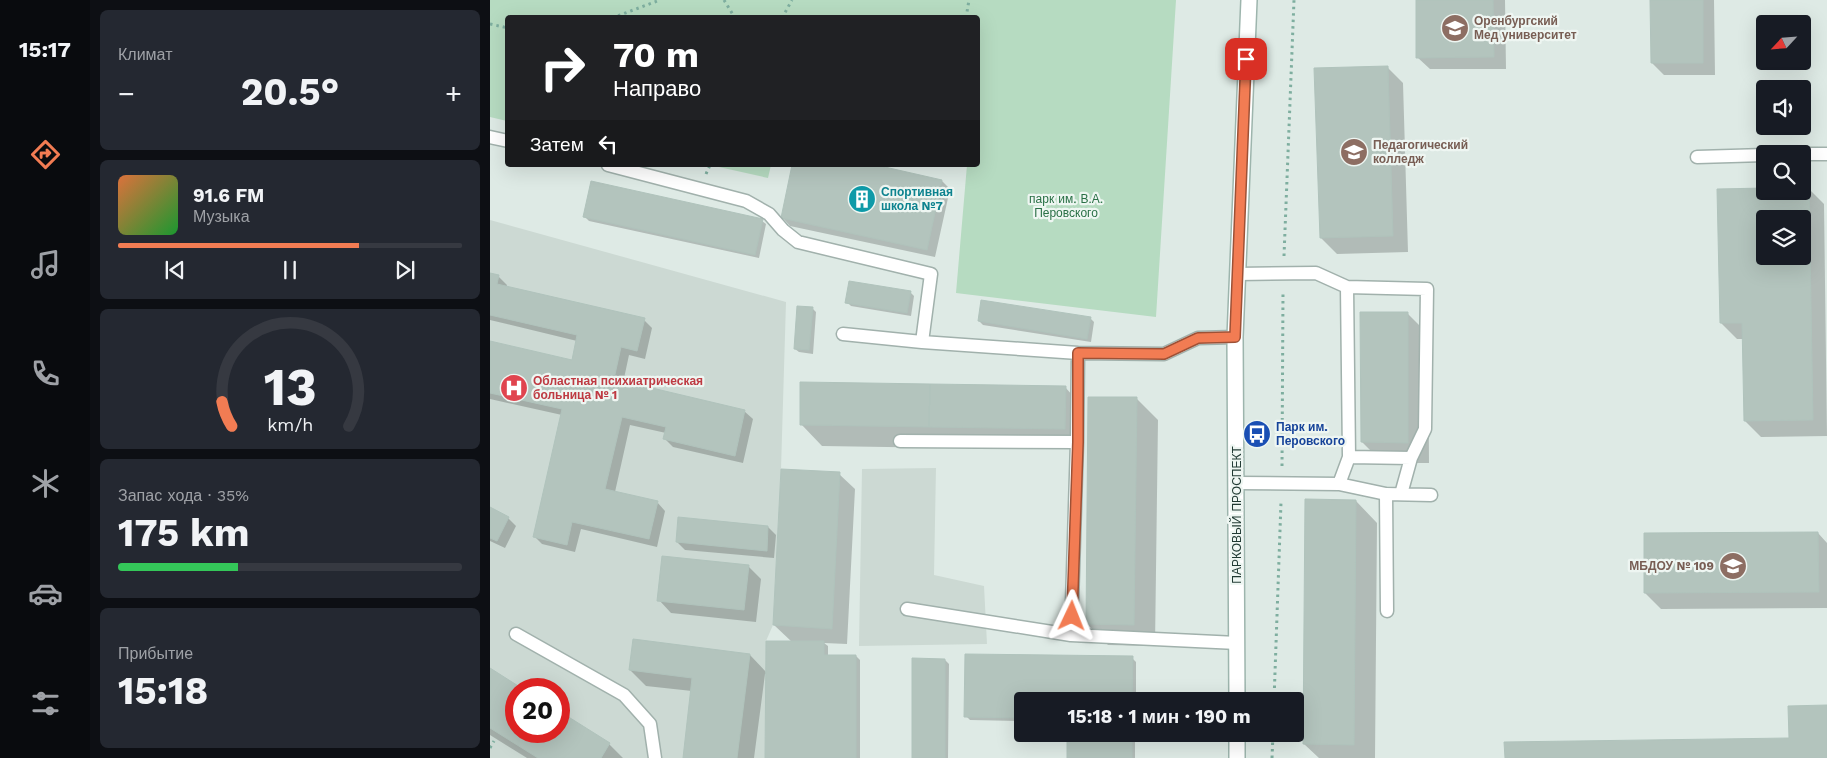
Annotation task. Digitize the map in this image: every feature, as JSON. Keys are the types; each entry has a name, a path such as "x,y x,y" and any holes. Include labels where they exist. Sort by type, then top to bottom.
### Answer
{"main road":[{"name":"ПАРКОВЫЙ ПРОСПЕКТ","path":"1237,692 1235,337 1249,0"},
{"path":"1237,742 1237,758"}],"lane":[{"path":"490,137 505,140"},
{"path":"1811,154 1827,154"},
{"path":"1697,157 1756,155"},
{"path":"616,167 746,201 769,214 783,230 798,242 931,274 922,342"},
{"path":"1238,274 1316,273 1347,287 1427,289 1425,429 1412,458 1401,494"},
{"path":"1339,484 1349,457 1347,287"},
{"path":"843,334 922,342 1078,353 1164,354 1198,338 1235,337"},
{"path":"1071,635 1078,442 1078,353"},
{"path":"900,441 1078,442"},
{"path":"1349,457 1412,458"},
{"path":"1237,483 1339,484 1386,494 1431,495"},
{"path":"1386,494 1387,611"},
{"path":"907,609 1071,635 1237,643"},
{"path":"516,634 624,695 650,724 655,758"}],"path":[{"path":"620,15 660,0"},
{"path":"724,0 733,15"},
{"path":"784,15 792,0"},
{"path":"966,15 969,0"},
{"path":"1274,692 1282,483 1283,272 1294,0"},
{"path":"490,24 505,27"},
{"path":"490,748 494,741"},
{"path":"1272,758 1273,742"}],"shaded area":[{"path":"490,220 786,302 781,469 773,625 766,641 765,758 490,758"},
{"path":"936,468 934,575 984,586 987,644 859,646 862,469"}],"green space":[{"name":"парк им. В.А. Перовского","path":"490,0 1176,0 1156,317 956,293 967,167 980,167 980,15 505,15 505,121 490,117"},
{"path":"719,167 771,167 768,178"}],"building":[{"name":"Оренбургский Мед университет","path":"1416,0 1493,0 1494,57 1416,58"},
{"path":"1650,0 1703,0 1703,63 1651,63"},
{"name":"Педагогический колледж","path":"1388,66 1393,236 1320,238 1314,68"},
{"name":"Спортивная школа №7","path":"792,167 885,167 942,180 927,250 781,218"},
{"path":"591,181 763,219 755,255 583,217"},
{"path":"1756,188 1756,200 1809,200 1809,210 1756,210 1756,265 1810,265 1813,420 1744,421 1742,323 1720,323 1717,189"},
{"path":"490,273 499,275 497,284 645,318 637,351 621,347 614,379 745,410 735,456 663,439 666,427 622,417 605,489 658,501 649,539 572,522 567,545 533,537 562,409 490,393 490,341 572,360 577,335 490,315"},
{"path":"849,281 911,291 907,313 845,303"},
{"path":"981,300 1091,317 1087,339 978,321"},
{"path":"797,306 813,307 809,350 794,349"},
{"path":"1360,312 1408,312 1408,443 1361,442"},
{"path":"800,382 930,384 929,427 800,425"},
{"path":"930,384 1066,386 1065,429 929,427"},
{"path":"1088,397 1137,397 1134,625 1086,624"},
{"path":"781,469 840,472 832,629 773,625"},
{"path":"1305,499 1356,500 1354,745 1303,744"},
{"path":"490,507 509,517 497,541 490,538"},
{"path":"678,517 768,526 767,551 676,542"},
{"path":"1818,532 1819,592 1644,593 1644,533"},
{"path":"662,556 749,565 744,610 657,601"},
{"path":"633,639 750,654 737,758 683,758 692,678 629,670"},
{"path":"766,641 824,641 824,655 856,655 856,758 765,758"},
{"path":"965,654 1133,656 1132,692 1014,692 1014,718 964,717"},
{"path":"912,658 945,659 945,758 912,758"},
{"path":"490,668 506,678 505,737 490,728"},
{"path":"1827,705 1827,758 1505,758 1504,742 1789,738 1788,706"},
{"path":"570,718 610,743 601,758 538,758 514,743 570,743"},
{"path":"1067,742 1132,742 1132,758 1067,758"}],"place":[{"name":"Оренбургский Мед университет","path":"1455,28"},
{"name":"Педагогический колледж","path":"1354,152"},
{"name":"Спортивная школа №7","path":"862,199"},
{"name":"Областная психиатрическая больница № 1","path":"514,388"},
{"name":"Парк им. Перовского","path":"1257,434"},
{"name":"МБДОУ № 109","path":"1733,566"}],"route":[{"path":"1072,616 1078,442 1078,353 1164,354 1198,338 1235,337 1246,59"}]}
